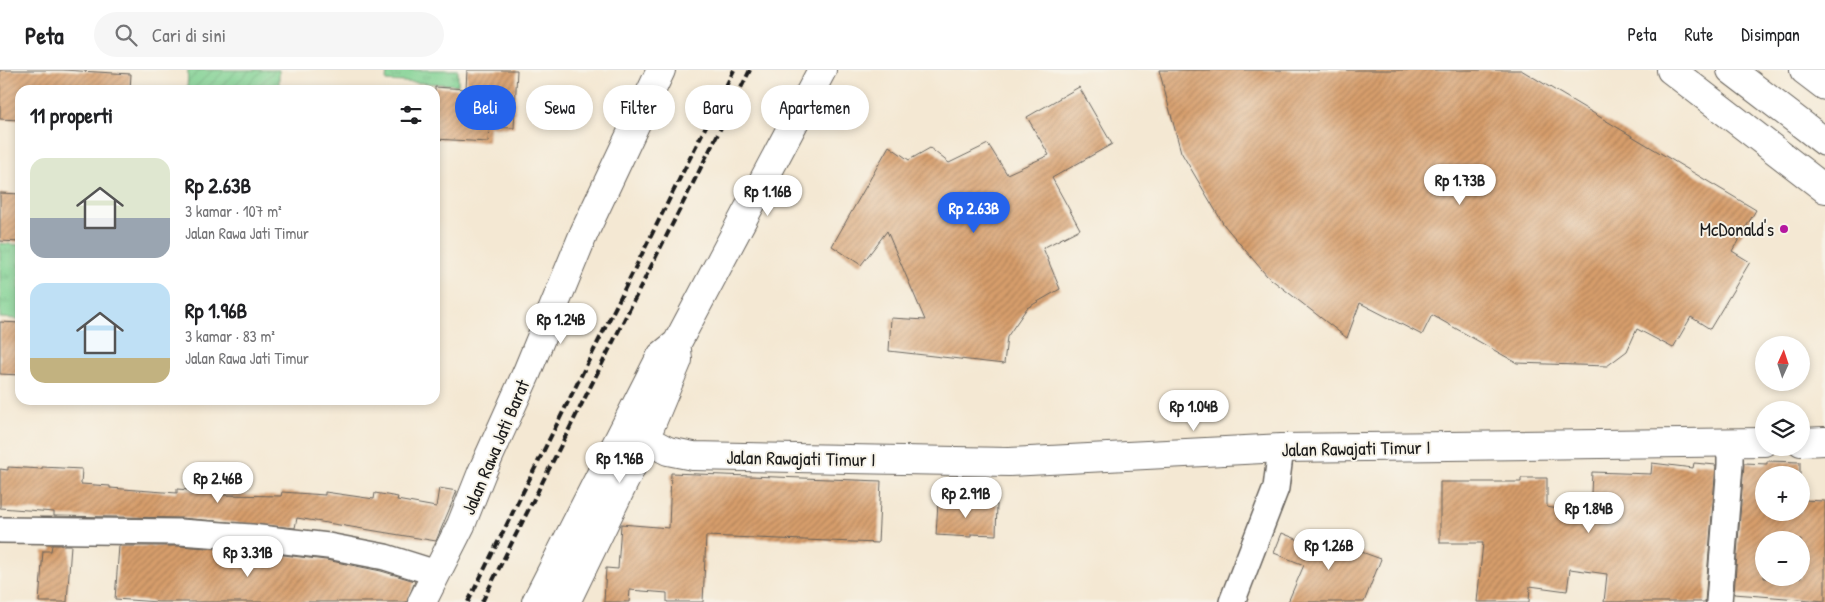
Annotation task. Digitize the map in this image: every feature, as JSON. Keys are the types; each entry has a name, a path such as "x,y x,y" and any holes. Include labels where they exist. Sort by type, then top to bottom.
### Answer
{"street":[{"name":"Jalan Rawa Jati Barat","path":"422,602 461,525 584,233 662,70"},
{"path":"536,602 678,360 677,344 822,70"},
{"path":"1671,70 1825,189"},
{"path":"1731,70 1825,142"},
{"path":"1804,70 1825,86"},
{"path":"566,602 634,435"},
{"name":"Jalan Rawajati Timur I","path":"634,435 668,451 692,456 999,462 1281,448 1755,442"},
{"path":"1810,442 1825,441"},
{"path":"1719,602 1730,465 1730,442"},
{"path":"1232,602 1276,488 1281,448"},
{"path":"0,530 180,532 252,537 328,546 375,556 436,573"}],"green space":[{"path":"188,70 279,70 279,85 187,85"},
{"path":"387,70 458,70 458,85 386,81"},
{"path":"0,243 15,244 15,319 0,318"}],"building":[{"path":"0,70 63,70 131,74 130,85 15,85 15,120 0,119"},
{"path":"467,70 517,70 516,89 516,85 466,85"},
{"path":"1159,70 1521,70 1756,210 1732,251 1750,262 1710,329 1691,317 1673,348 1637,329 1627,351 1607,366 1517,363 1432,315 1422,335 1360,303 1347,338 1267,276 1224,225 1181,152"},
{"path":"440,87 455,88 455,130 489,130 488,142 440,139"},
{"path":"1079,87 1112,144 1052,178 1080,229 1043,248 1060,289 1027,308 1007,337 1004,364 889,351 891,318 925,320 887,231 861,265 832,246 889,146 909,160 930,148 949,163 988,144 1007,174 1049,155 1027,117"},
{"path":"0,193 15,194 15,242 0,241"},
{"path":"0,322 15,323 15,375 0,374"},
{"path":"1767,461 1800,462 1800,466 1755,466 1755,521 1810,521 1810,500 1825,501 1825,601 1734,594 1744,463 1767,464"},
{"path":"1652,463 1693,468 1694,463 1716,465 1705,602 1604,602 1607,574 1570,569 1567,591 1530,586 1529,602 1477,602 1483,543 1440,543 1440,482 1521,482 1521,478 1547,478 1547,507 1590,515 1592,472 1651,474"},
{"path":"8,467 82,469 81,484 110,486 110,488 177,493 177,489 221,490 221,495 281,496 282,492 325,495 325,492 374,499 375,493 398,497 397,500 436,507 439,488 457,491 436,541 297,518 295,528 181,518 54,516 54,512 0,508 0,469 8,470"},
{"path":"671,473 881,481 878,543 706,536 703,602 667,602 667,593 630,590 629,602 604,602 606,568 618,569 621,524 669,528"},
{"path":"938,502 997,504 996,535 971,534 971,537 936,535"},
{"path":"1282,533 1316,547 1320,537 1381,559 1364,602 1288,602 1304,565 1274,553"},
{"path":"52,545 71,545 67,602 39,602 43,551 51,551"},
{"path":"119,546 179,546 250,551 326,560 381,571 415,581 407,602 158,602 115,599"}],"railway":[{"path":"468,602 734,70"},
{"path":"482,602 750,70"}],"place":[{"name":"McDonald's","path":"1784,229"}]}
